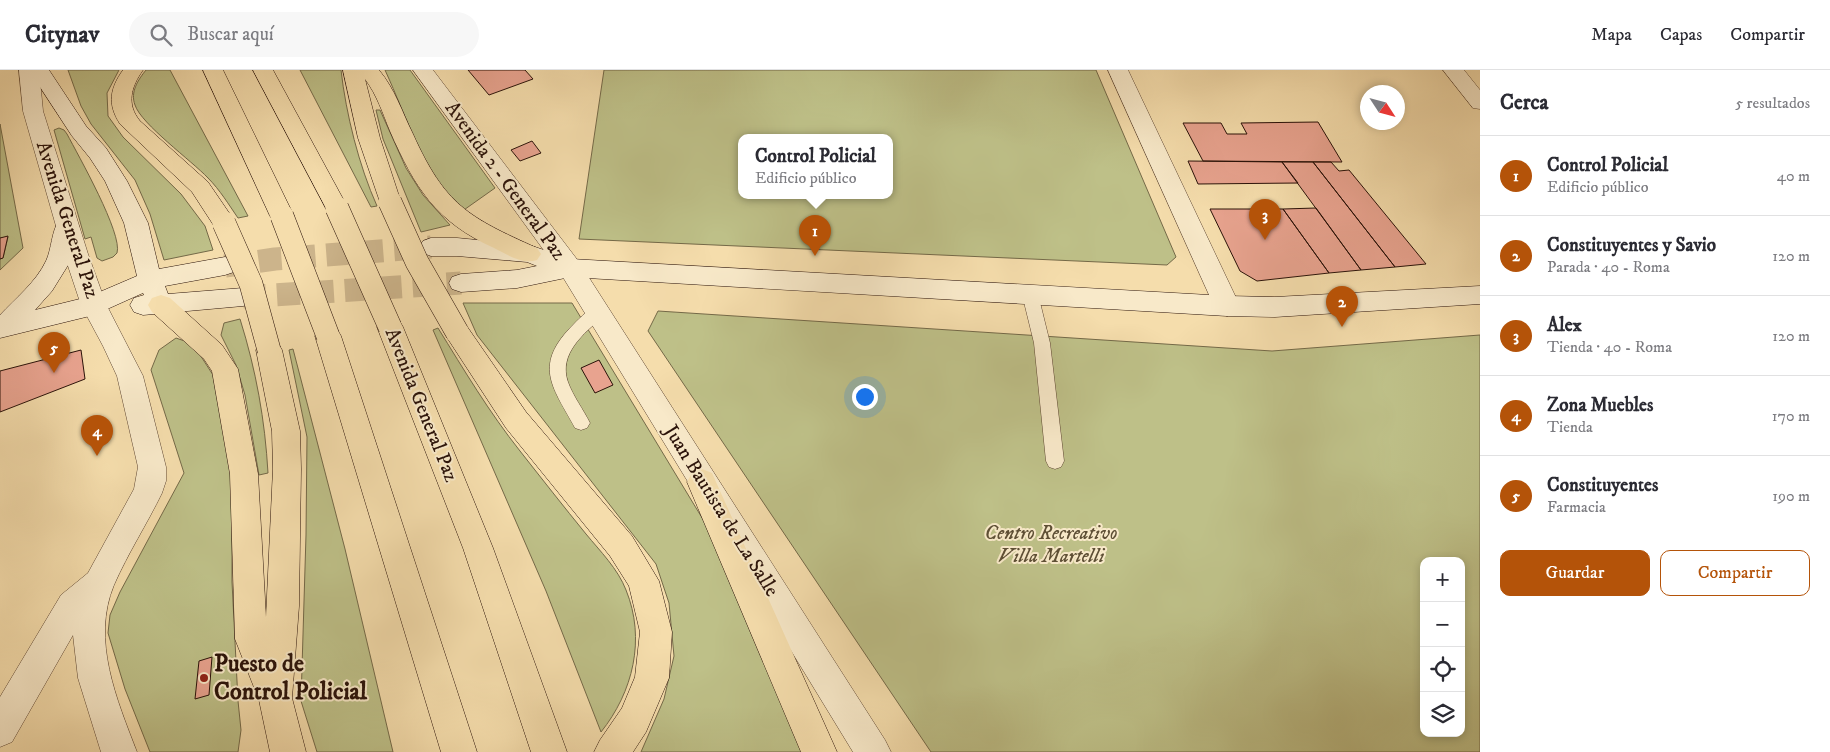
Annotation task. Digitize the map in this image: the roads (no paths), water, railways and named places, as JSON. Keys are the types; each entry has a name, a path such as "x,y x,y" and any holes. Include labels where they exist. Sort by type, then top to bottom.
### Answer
{"highway":[{"path":"133,70 122,86 120,95 119,102 124,115 133,126 200,187 224,223 251,284 269,350 286,431 287,469 284,606 276,700"},
{"path":"213,70 282,216 328,336 459,752"},
{"name":"Avenida General Paz","path":"263,70 337,208 390,327 478,548 544,737"},
{"path":"353,70 369,138 390,202 417,262 457,332 516,420 621,546 643,581 656,632 652,678 634,720 612,752"},
{"path":"368,70 388,102 425,179 444,206 476,229 529,254"},
{"path":"156,293 213,352 224,370 244,474 251,639 276,700 288,752"},
{"path":"702,482 818,752"}],"street":[{"name":"Avenida General Paz","path":"29,70 33,111 68,226 94,305 116,345 130,376 152,467 151,480 140,508 99,583"},
{"path":"39,70 79,131 98,153 116,181 136,223 156,293"},
{"name":"Avenida 2 - General Paz","path":"423,70 570,268"},
{"path":"1118,70 1227,306"},
{"path":"1452,70 1480,103"},
{"path":"3,327 43,285 58,262 68,226"},
{"path":"432,247 457,247 529,254 570,268 1227,306 1284,307 1480,294"},
{"path":"3,327 94,305 156,293 225,266"},
{"path":"461,283 518,280 570,268"},
{"name":"Juan Bautista de La Salle","path":"570,268 702,482 873,752"},
{"path":"156,293 243,297"},
{"path":"0,730 72,606 99,583"},
{"path":"99,583 89,630 91,660 98,691 119,752"}],"lane":[{"path":"1030,294 1042,343 1055,460"},
{"path":"581,423 559,380 558,364 566,345 578,328 597,313"}],"tunnel":[{"path":"225,266 275,259 431,247"},
{"path":"243,297 461,283"}],"place":[{"name":"Alex","path":"1265,240"},
{"name":"Control Policial","path":"815,256"},
{"name":"Constituyentes y Savio","path":"1342,327"},
{"name":"Constituyentes","path":"54,373"},
{"name":"Zona Muebles","path":"97,456"},
{"name":"Puesto de Control Policial","path":"204,678"}],"park label":[{"name":"Centro Recreativo Villa Martelli","path":"1051,544"}]}
